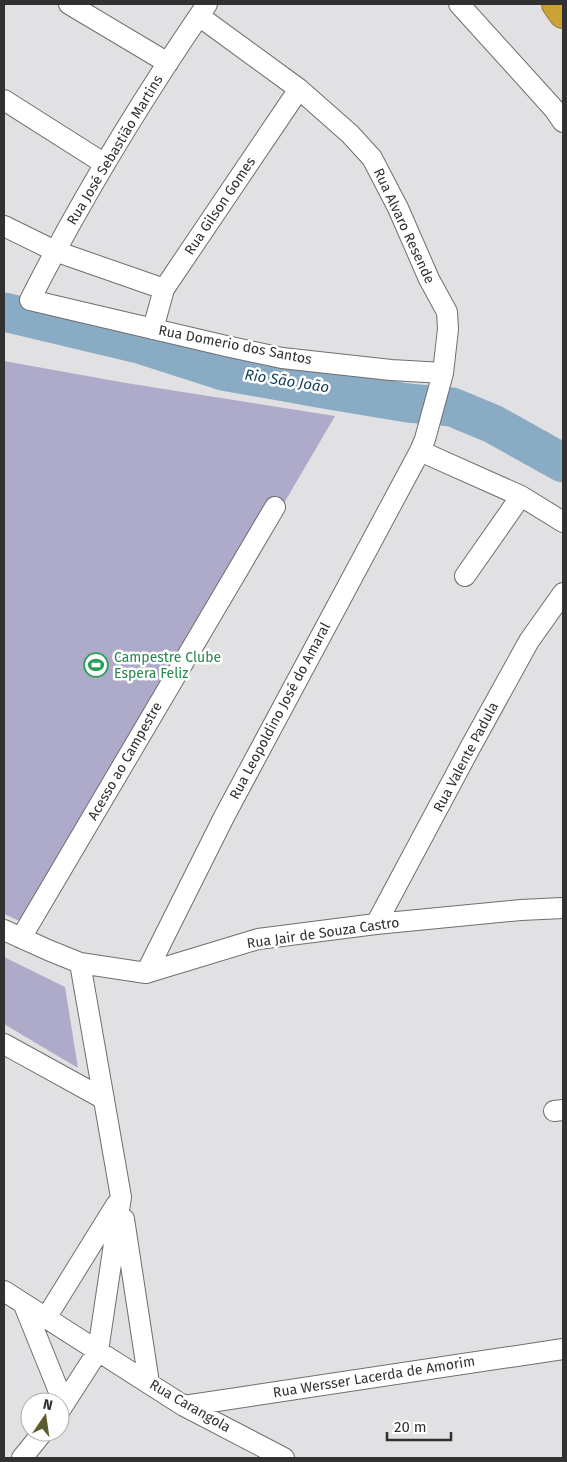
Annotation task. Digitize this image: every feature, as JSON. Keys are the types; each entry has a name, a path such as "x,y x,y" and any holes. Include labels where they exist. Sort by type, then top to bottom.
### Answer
{"highway":[{"path":"556,4 563,14"}],"street":[{"path":"69,4 168,63"},
{"path":"459,4 554,109 563,122"},
{"name":"Rua José Sebastião Martins","path":"30,300 54,251 104,164 203,10"},
{"name":"Rua Alvaro Resende","path":"203,10 299,89 350,134 372,158 398,208 429,279 447,312 448,329 443,373 422,445"},
{"name":"Rua Gilson Gomes","path":"153,329 164,289 299,89"},
{"path":"4,100 104,164"},
{"path":"4,226 54,251 164,289"},
{"name":"Rua Domerio dos Santos","path":"30,300 282,358 391,370 443,373"},
{"path":"422,445 521,496 563,522"},
{"name":"Rua Leopoldino José do Amaral","path":"146,973 225,815 422,445"},
{"path":"465,576 521,496"},
{"name":"Acesso ao Campestre","path":"13,934 275,506"},
{"name":"Rua Valente Padula","path":"376,924 529,641 563,593"},
{"name":"Rua Jair de Souza Castro","path":"13,934 80,963 146,973 258,939 376,924 521,910 563,908"},
{"path":"80,963 121,1197 149,1383"},
{"path":"4,1044 104,1099"},
{"path":"46,1318 121,1197"},
{"path":"70,1395 98,1352 121,1197"},
{"name":"Rua Carangola","path":"4,1291 184,1406 284,1458"},
{"path":"24,1305 56,1392"},
{"name":"Rua Wersser Lacerda de Amorim","path":"184,1406 563,1348"},
{"path":"22,1458 34,1442"}],"shaded area":[{"name":"Campestre Clube Espera Feliz","path":"4,361 126,383 335,416 35,928 4,914"},
{"path":"4,957 65,987 78,1068 4,1024"}],"waterway":[{"name":"Rio São João","path":"4,312 139,344 223,371 408,403 452,407 493,424 563,463"}],"place":[{"name":"Campestre Clube Espera Feliz","path":"96,665"}]}
